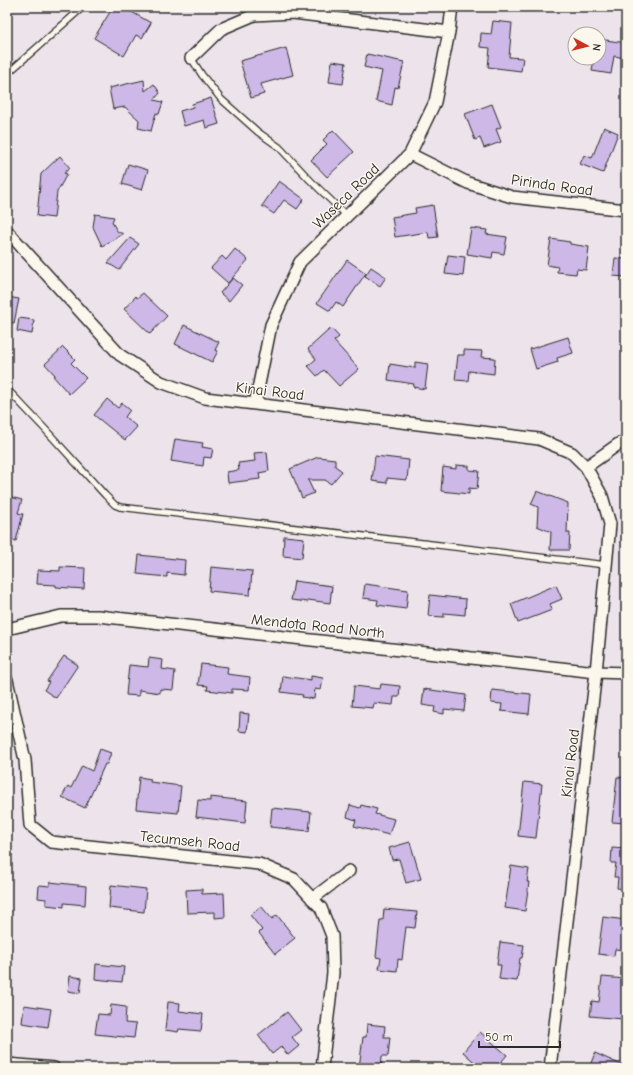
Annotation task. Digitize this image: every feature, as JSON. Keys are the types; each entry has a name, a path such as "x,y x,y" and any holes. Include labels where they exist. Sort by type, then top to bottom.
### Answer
{"street":[{"name":"Waseca Road","path":"255,404 272,325 300,262 410,154 435,102 449,32 452,7"},
{"path":"191,58 221,29 254,14 294,13 449,32"},
{"name":"Pirinda Road","path":"410,154 468,183 512,197 626,210"},
{"name":"Kinai Road","path":"7,231 120,355 161,382 206,398 538,439 572,453 586,467 602,496 610,524 596,672 550,1068"},
{"path":"586,467 620,443"},
{"name":"Mendota Road North","path":"7,629 61,616 98,616 596,672 626,673"},
{"name":"Tecumseh Road","path":"7,680 25,760 30,825 51,842 259,864 294,880 321,908 332,936 334,974 322,1068"},
{"path":"312,899 349,871"},
{"path":"7,1064 54,1068"}],"lane":[{"path":"7,74 83,7"},
{"path":"191,58 221,99 258,132 279,147 347,216"},
{"path":"7,389 105,496 115,505 120,507 606,565"}],"building":[{"path":"113,7 123,7 151,23 142,38 136,35 124,56 94,38"},
{"path":"493,21 512,23 509,57 523,58 521,71 488,67 490,48 480,47 481,33 491,34"},
{"path":"607,40 626,43 625,58 614,56 611,74 592,71 593,66 607,66"},
{"path":"286,48 293,75 261,84 264,94 251,98 240,61"},
{"path":"367,54 404,62 398,88 395,87 392,105 376,101 382,71 364,67"},
{"path":"332,61 346,63 343,84 329,82"},
{"path":"144,80 145,91 154,84 160,93 154,100 163,102 159,114 156,113 151,131 138,128 139,120 125,107 113,109 109,88"},
{"path":"211,98 219,124 206,128 204,120 184,126 180,111 193,107 192,104"},
{"path":"492,104 501,127 496,129 501,142 484,148 480,138 475,140 465,114"},
{"path":"604,127 618,133 603,173 580,164 584,155 592,158"},
{"path":"333,130 354,152 327,177 311,160 327,144 323,140"},
{"path":"60,156 70,168 64,173 67,174 57,192 54,218 37,216 41,174"},
{"path":"128,164 148,170 142,190 122,184"},
{"path":"279,181 304,199 297,209 284,200 274,214 262,206"},
{"path":"433,205 438,237 429,238 428,232 395,237 392,217 416,213 415,208"},
{"path":"95,214 114,217 112,222 117,231 123,234 102,246 93,227"},
{"path":"471,228 487,230 486,234 507,237 504,254 493,252 492,258 467,254"},
{"path":"130,238 139,244 119,270 108,263"},
{"path":"551,239 589,247 586,270 577,269 576,274 557,272 558,267 547,265"},
{"path":"235,249 248,260 228,283 211,268 222,256 226,260"},
{"path":"448,255 465,257 463,276 445,274"},
{"path":"615,258 626,259 626,277 613,276"},
{"path":"347,260 366,273 343,307 336,302 330,311 317,303"},
{"path":"371,267 386,277 380,286 365,276"},
{"path":"233,278 242,285 229,301 220,293"},
{"path":"143,293 167,316 150,334 124,309 136,296 137,298"},
{"path":"7,297 19,299 14,323 7,322"},
{"path":"19,318 34,320 32,334 17,331"},
{"path":"184,325 219,342 215,350 218,351 212,362 175,344"},
{"path":"331,328 339,337 334,341 359,369 339,386 324,370 317,376 308,366 316,359 308,349"},
{"path":"568,337 573,353 557,358 558,362 536,369 530,349"},
{"path":"63,347 75,359 71,363 86,378 69,394 53,376 55,375 45,364"},
{"path":"464,350 482,351 481,357 495,358 494,374 469,371 468,381 455,380 458,355 464,355"},
{"path":"415,362 428,364 425,389 413,387 414,384 388,380 390,364 415,368"},
{"path":"107,399 118,408 122,403 130,410 125,417 137,427 125,440 94,415"},
{"path":"175,439 203,443 202,447 213,449 211,458 204,457 203,466 171,461"},
{"path":"267,452 269,471 259,473 260,479 228,483 227,472 239,470 238,463 255,461 254,453"},
{"path":"375,456 409,460 407,480 387,478 387,483 372,481"},
{"path":"318,457 335,459 335,466 342,471 331,484 325,480 308,480 314,493 302,498 290,469"},
{"path":"456,465 469,466 469,470 479,471 477,489 469,488 469,494 441,491 443,467 456,469"},
{"path":"537,491 568,503 567,533 570,533 569,550 550,550 551,532 537,526 538,507 531,504"},
{"path":"7,496 22,500 18,513 23,514 16,541 7,538"},
{"path":"284,536 304,538 302,558 283,556"},
{"path":"139,555 185,560 184,575 167,573 167,577 137,574"},
{"path":"60,567 85,568 84,589 37,584 38,570 60,571"},
{"path":"211,567 252,571 250,595 209,591"},
{"path":"294,581 332,586 330,603 308,600 308,602 291,600"},
{"path":"365,584 408,590 406,609 377,605 378,600 363,598"},
{"path":"556,585 562,599 550,604 552,610 518,623 511,604"},
{"path":"430,595 466,599 465,615 444,613 444,617 428,616"},
{"path":"64,656 78,665 56,698 44,690 49,682 47,681"},
{"path":"149,658 163,660 162,669 175,671 173,690 160,689 160,693 139,690 139,696 126,695 129,665 148,667"},
{"path":"201,664 228,667 227,674 250,677 249,690 232,689 232,693 207,690 208,686 198,685"},
{"path":"283,676 311,680 311,676 323,678 321,690 315,689 314,699 302,697 303,695 281,692"},
{"path":"381,684 400,686 399,697 394,697 393,705 374,703 373,708 352,706 354,686 380,689"},
{"path":"424,689 466,695 464,711 444,709 444,714 434,712 435,707 422,705"},
{"path":"492,690 531,694 529,714 501,711 502,704 491,703"},
{"path":"240,713 249,714 247,732 239,731"},
{"path":"100,749 111,753 85,808 62,797 68,786 71,788 82,766 92,771"},
{"path":"139,777 151,779 150,782 181,786 178,813 136,809"},
{"path":"617,777 626,778 626,823 612,822"},
{"path":"524,782 542,784 536,838 518,836"},
{"path":"210,797 247,801 245,823 196,817 198,800 210,801"},
{"path":"350,805 360,808 361,805 377,809 375,814 394,819 389,835 354,826 356,820 347,817"},
{"path":"272,808 311,812 309,831 270,827"},
{"path":"410,842 421,879 406,883 399,859 392,860 389,848"},
{"path":"612,848 626,849 626,889 617,888 618,877 614,877 616,863 611,863"},
{"path":"511,866 529,869 527,882 529,882 525,911 505,908"},
{"path":"50,882 86,886 85,905 64,903 64,907 46,905 46,899 38,898 39,885 50,886"},
{"path":"111,885 146,889 144,912 109,908"},
{"path":"202,889 202,894 224,893 225,917 215,918 215,912 187,913 186,890"},
{"path":"261,906 272,919 277,915 295,938 275,954 259,933 262,930 250,915"},
{"path":"384,909 417,912 415,928 406,927 402,960 398,959 397,971 379,969 381,958 376,957 380,920 383,920"},
{"path":"603,917 626,920 625,950 615,949 614,956 598,954"},
{"path":"500,942 524,945 522,958 520,958 517,981 499,979 501,965 497,965"},
{"path":"96,964 124,967 122,982 95,979"},
{"path":"70,976 82,978 80,993 68,991"},
{"path":"602,977 626,979 623,1019 590,1016 592,1001 599,1002"},
{"path":"168,1002 180,1003 179,1011 203,1014 201,1031 179,1029 178,1032 165,1030"},
{"path":"24,1005 51,1009 48,1027 22,1023"},
{"path":"111,1005 126,1007 125,1023 136,1024 134,1038 95,1034 98,1014 110,1015"},
{"path":"287,1012 301,1030 292,1037 299,1046 288,1055 281,1047 272,1054 258,1035"},
{"path":"367,1024 385,1026 384,1037 390,1037 388,1056 382,1056 381,1068 359,1068 363,1037 366,1037"},
{"path":"480,1032 507,1055 496,1068 481,1068 463,1052"},
{"path":"595,1053 626,1067 626,1068 589,1068"}]}
